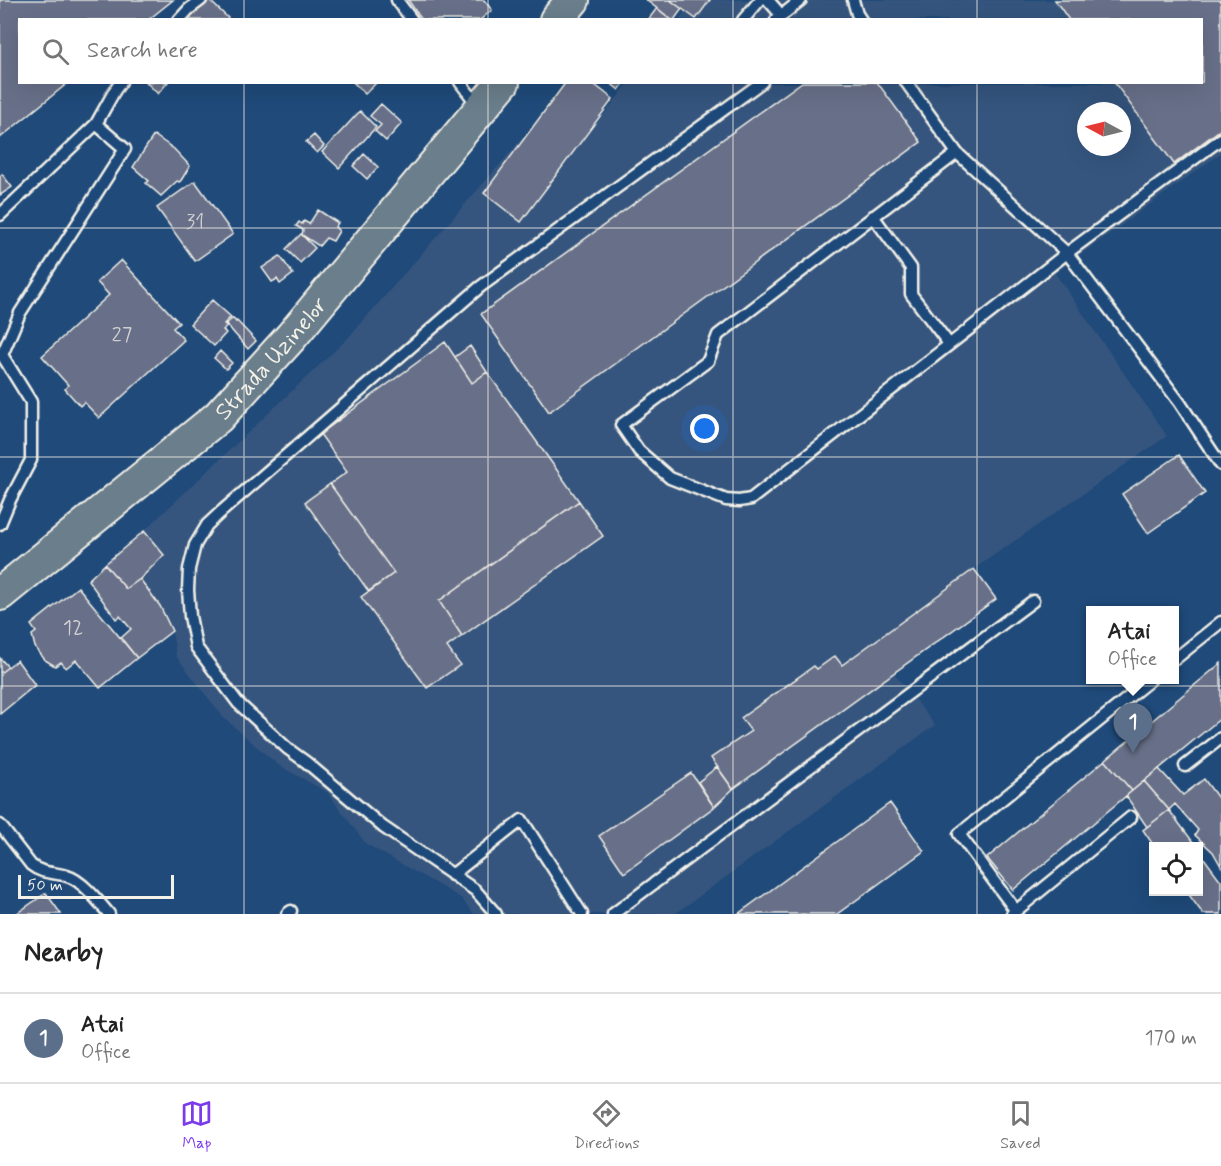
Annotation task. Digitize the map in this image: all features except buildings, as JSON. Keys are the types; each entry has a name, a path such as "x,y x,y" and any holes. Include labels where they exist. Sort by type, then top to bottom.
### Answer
{"main road":[{"path":"558,18 573,0"},
{"name":"Strada Uzinelor","path":"0,594 218,417 291,337 501,84"}],"lane":[{"path":"181,18 201,0"},
{"path":"397,0 410,18"},
{"path":"745,18 760,0"},
{"path":"768,0 779,17 801,0"},
{"path":"853,0 856,18"},
{"path":"0,215 96,124 119,84"},
{"path":"462,84 481,109"},
{"path":"907,84 957,153 1067,253 1180,403 1221,465"},
{"path":"496,914 475,890 383,828 288,749 238,703 196,647 188,590 189,569 195,545 207,525 222,511 480,287 746,87"},
{"path":"1,521 31,460 31,402 2,355 20,314 125,149 96,124"},
{"path":"957,153 718,335 708,361 621,425 639,451 670,478 726,500 751,499 1067,253 1221,139"},
{"path":"873,216 911,268 911,294 949,344"},
{"path":"613,914 1033,601"},
{"path":"1179,656 1221,622"},
{"path":"1131,818 1014,912 958,834 1145,684"},
{"path":"1185,765 1221,738"},
{"path":"452,875 522,820 582,914"},
{"path":"0,825 37,870 67,876 77,881 109,914"}],"shaded area":[{"path":"711,0 1118,0 1130,18 697,18"},
{"path":"685,11 695,18 680,18"},
{"path":"628,84 1176,84 1221,153 1055,273 1167,436 974,569 871,644 935,725 675,914 474,914 461,898 366,844 327,792 278,765 223,717 176,656 172,631 160,606 140,579 164,555 144,531 348,338 536,123 575,150"}],"place":[{"name":"Atai","path":"1133,753"}]}
